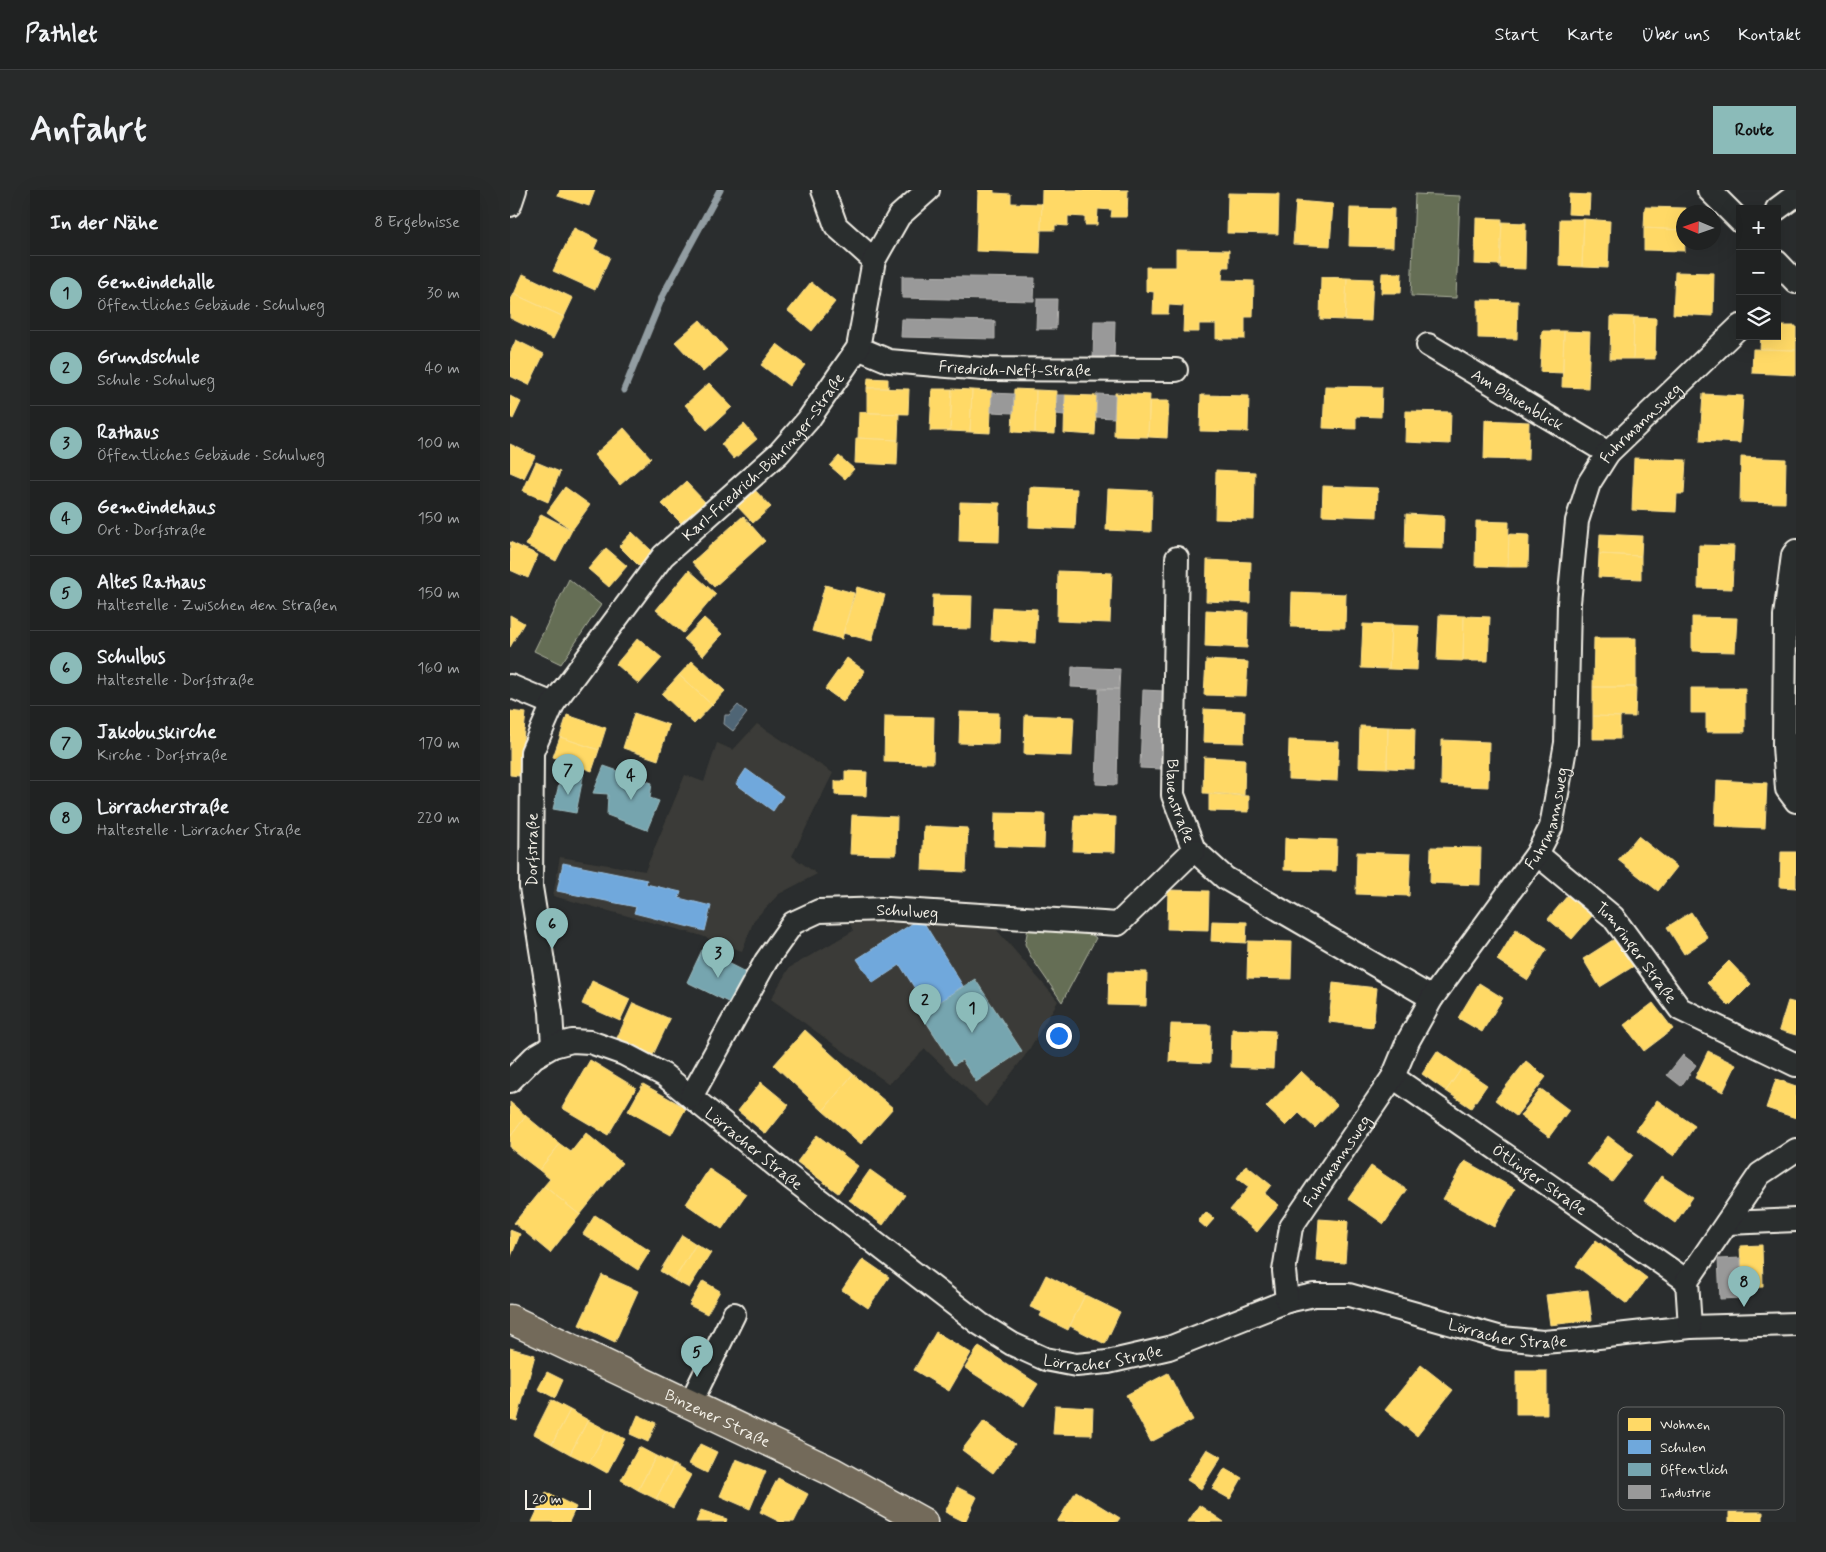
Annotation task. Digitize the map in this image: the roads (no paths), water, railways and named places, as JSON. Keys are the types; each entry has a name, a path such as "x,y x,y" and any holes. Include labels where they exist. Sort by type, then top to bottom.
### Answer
{"main road":[{"name":"Binzener Straße","path":"510,1319 833,1472 923,1522"}],"street":[{"path":"510,204 515,190"},
{"path":"823,190 836,226 874,260"},
{"name":"Karl-Friedrich-Böhringer-Straße","path":"553,704 663,556 779,453 808,420 858,348 874,260 899,216 928,190"},
{"path":"1710,190 1736,217"},
{"path":"1781,206 1796,195"},
{"name":"Fuhrmannsweg","path":"1287,1301 1284,1271 1291,1227 1393,1077 1408,1041 1432,998 1537,854 1551,827 1566,743 1569,604 1577,521 1589,483 1608,453 1736,330"},
{"name":"Am Blauenblick","path":"1428,345 1608,453"},
{"name":"Friedrich-Neff-Straße","path":"858,348 889,361 983,369 1176,370"},
{"path":"1796,551 1793,555 1785,616 1784,746 1787,789 1796,801"},
{"name":"Blauenstraße","path":"1177,558 1173,795 1194,850 1225,878 1432,998"},
{"path":"510,686 553,704"},
{"name":"Dorfstraße","path":"553,704 532,752 531,888 551,1012 553,1046"},
{"name":"Schulweg","path":"691,1097 766,961 793,923 819,911 886,909 1118,924 1194,850"},
{"name":"Tumringer Straße","path":"1537,854 1613,917 1680,1009 1796,1065"},
{"name":"Lörracher Straße","path":"510,1081 534,1057 553,1046 572,1040 590,1042 624,1054 664,1075 791,1178 980,1324 1012,1344 1045,1359 1076,1365 1108,1362 1169,1348 1287,1301 1314,1295 1349,1296 1502,1338 1543,1342 1690,1327 1796,1324"},
{"name":"Ötlinger Straße","path":"1393,1077 1687,1281"},
{"path":"1690,1327 1687,1281 1760,1174 1796,1150"},
{"path":"1727,1223 1796,1220"},
{"path":"690,1404 734,1314"}],"water":[{"path":"738,705 747,713 733,731 724,724 725,715 729,715"}],"waterway":[{"path":"624,390 663,295 720,190"}],"place":[{"name":"Jakobuskirche","path":"568,795"},
{"name":"Gemeindehaus","path":"631,800"},
{"name":"Schulbus","path":"552,949"},
{"name":"Rathaus","path":"718,978"},
{"name":"Grundschule","path":"925,1025"},
{"name":"Gemeindehalle","path":"972,1033"},
{"name":"Lörracherstraße","path":"1744,1307"},
{"name":"Altes Rathaus","path":"697,1377"}]}
